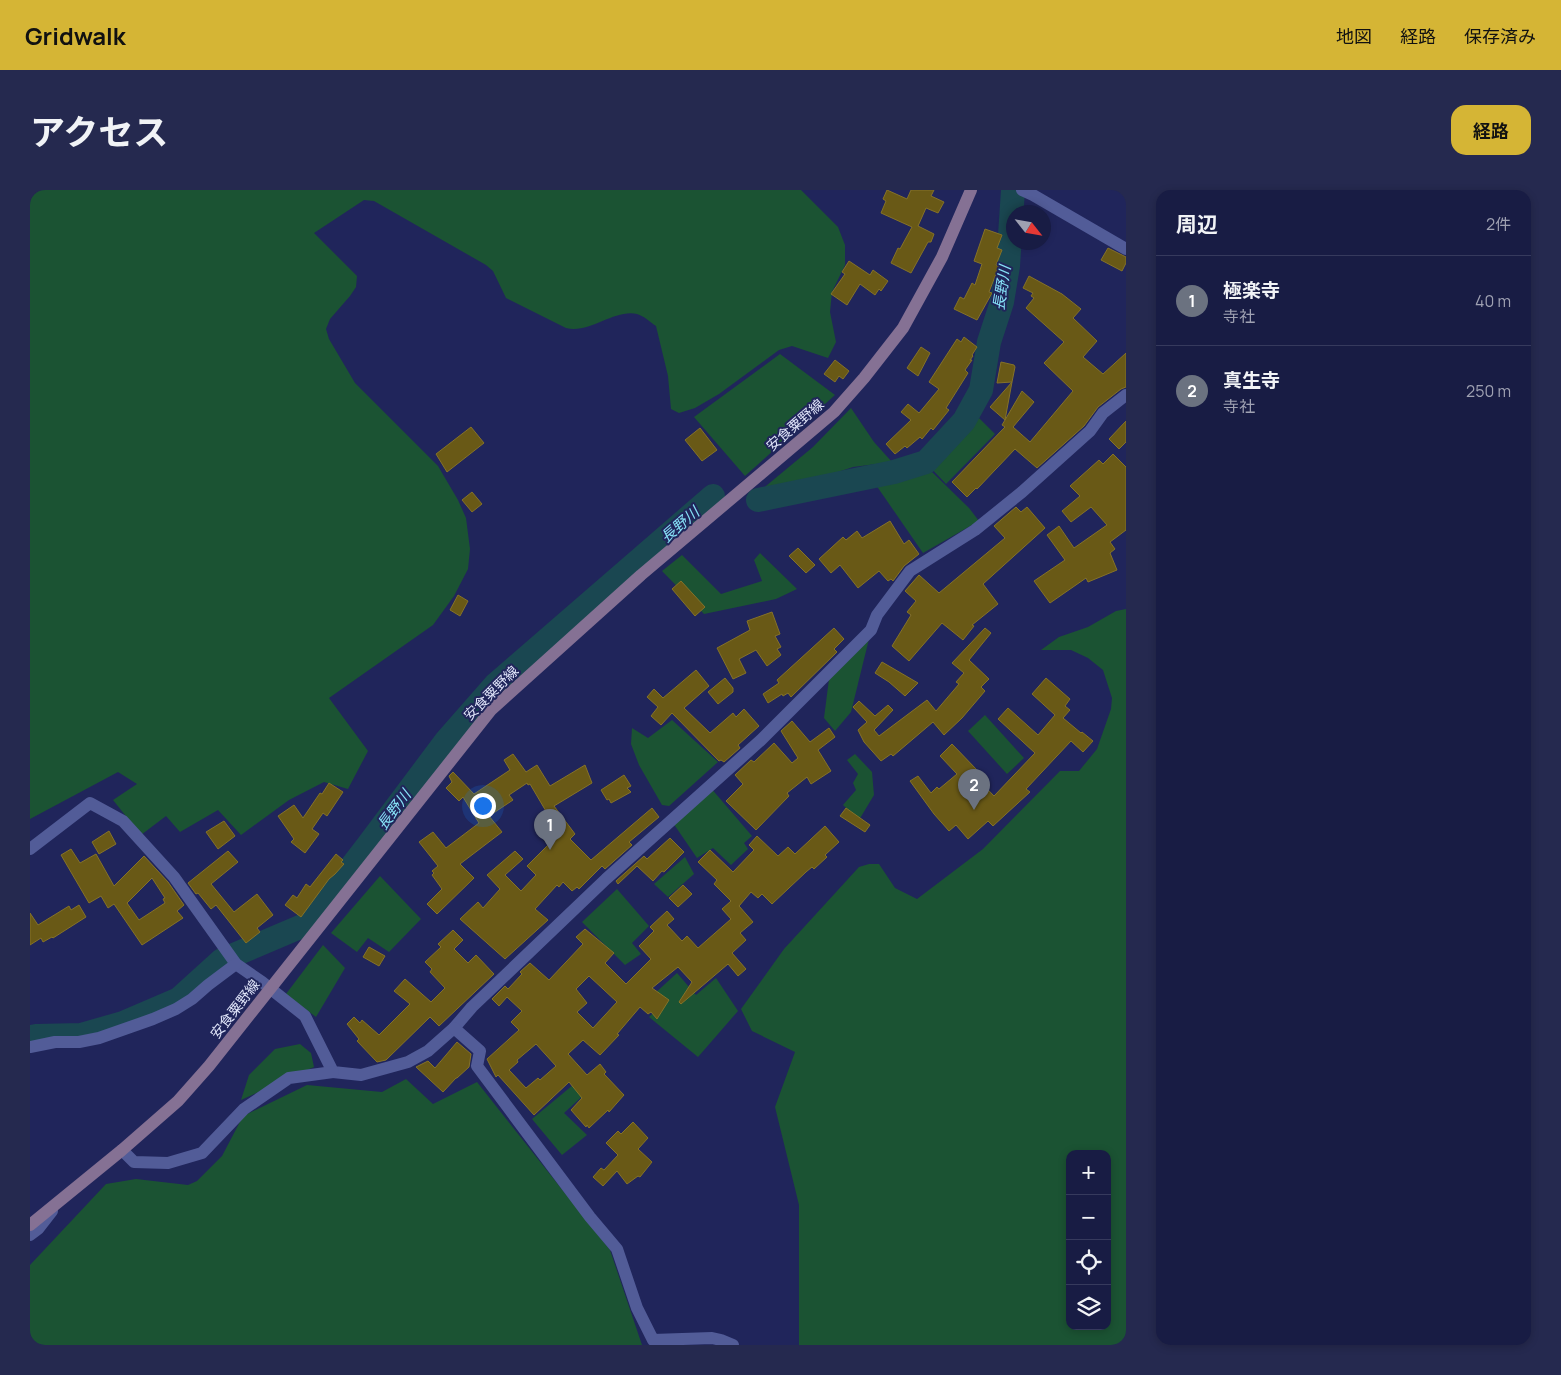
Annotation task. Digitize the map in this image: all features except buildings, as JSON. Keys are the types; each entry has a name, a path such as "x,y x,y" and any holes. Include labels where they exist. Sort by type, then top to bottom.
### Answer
{"main road":[{"name":"安食粟野線","path":"30,1225 122,1150 178,1101 213,1062 491,710 641,574 834,412 904,328 942,257 971,190"}],"street":[{"path":"1030,192 1126,249"},
{"path":"122,1150 134,1162 159,1163 168,1163 202,1153 244,1109 289,1078 333,1072 361,1075 408,1062 428,1052 454,1028 472,1007 606,879 761,740 870,630 877,615 910,571 975,530 1016,497 1090,432 1104,414 1126,395"},
{"path":"30,849 90,803 124,821 174,877 233,959 305,1016 333,1072"},
{"path":"30,1047 55,1042 79,1042 99,1038 153,1019 176,1009 192,999 233,959"},
{"path":"454,1028 480,1051 477,1066 616,1249 637,1308 653,1340 712,1338 733,1345"},
{"path":"30,1235 38,1229 60,1200"}],"green space":[{"path":"30,190 801,190 838,227 845,245 845,265 832,292 830,312 836,342 828,358 792,346 779,350 719,394 695,408 679,413 671,409 668,376 656,326 645,318 637,314 628,313 584,328 566,328 506,298 493,271 486,265 374,201 364,200 314,233 357,276 356,287 330,319 326,329 329,339 355,383 438,466 458,500 466,518 470,549 468,569 454,596 433,625 329,698 368,751 348,789 324,782 289,800 241,835 218,810 180,832 166,816 141,835 113,800 137,784 118,772 30,819"},
{"path":"780,354 835,395 745,476 694,417"},
{"path":"851,408 874,442 892,462 853,467 829,475 799,489 755,495 813,447"},
{"path":"979,418 995,434 946,484 930,467"},
{"path":"932,472 969,508 979,521 923,553 876,485"},
{"path":"760,553 797,589 776,599 704,614 662,571 682,555 721,594 762,581 754,560"},
{"path":"1126,609 1126,1345 799,1345 799,1205 775,1107 795,1052 752,1031 741,1009 784,949 859,867 879,864 895,888 917,899 983,849 1060,771 1079,771 1097,749 1111,709 1112,698 1103,670 1088,658 1071,650 1041,650 1059,637 1088,627 1116,611"},
{"path":"869,639 851,712 835,731 824,718 829,679"},
{"path":"985,715 1024,758 1007,774 968,731"},
{"path":"672,720 718,762 669,806 662,805 639,765 631,744 632,728 648,738"},
{"path":"855,754 872,772 874,795 859,820 843,805 856,790 853,783 858,774 847,760"},
{"path":"710,787 752,836 744,843 748,849 731,865 713,848 697,858 671,820"},
{"path":"685,857 694,874 668,897 654,884"},
{"path":"380,876 421,919 389,952 368,938 357,952 331,933"},
{"path":"617,889 649,926 632,943 641,954 625,965 582,922"},
{"path":"323,945 345,968 316,1017 286,994"},
{"path":"677,973 696,995 716,978 738,1011 698,1057 649,1017 664,1003 653,995"},
{"path":"300,1044 311,1053 314,1067 241,1100 249,1075 275,1049"},
{"path":"406,1079 433,1104 477,1082 610,1250 642,1345 30,1345 30,1265 106,1184 136,1179 188,1185 197,1181 222,1156 243,1116 307,1085 382,1092"},
{"path":"579,1080 588,1091 564,1113 587,1135 562,1155 532,1119"}],"waterway":[{"name":"長野川","path":"758,500 894,472 926,462 964,421 981,390 989,342 1002,302 1008,266 1013,190"},
{"name":"長野川","path":"30,1037 81,1035 123,1023 179,999 222,960 307,924 446,741 496,684 713,496"}],"place":[{"name":"真生寺","path":"974,810"},
{"name":"極楽寺","path":"550,850"}]}
